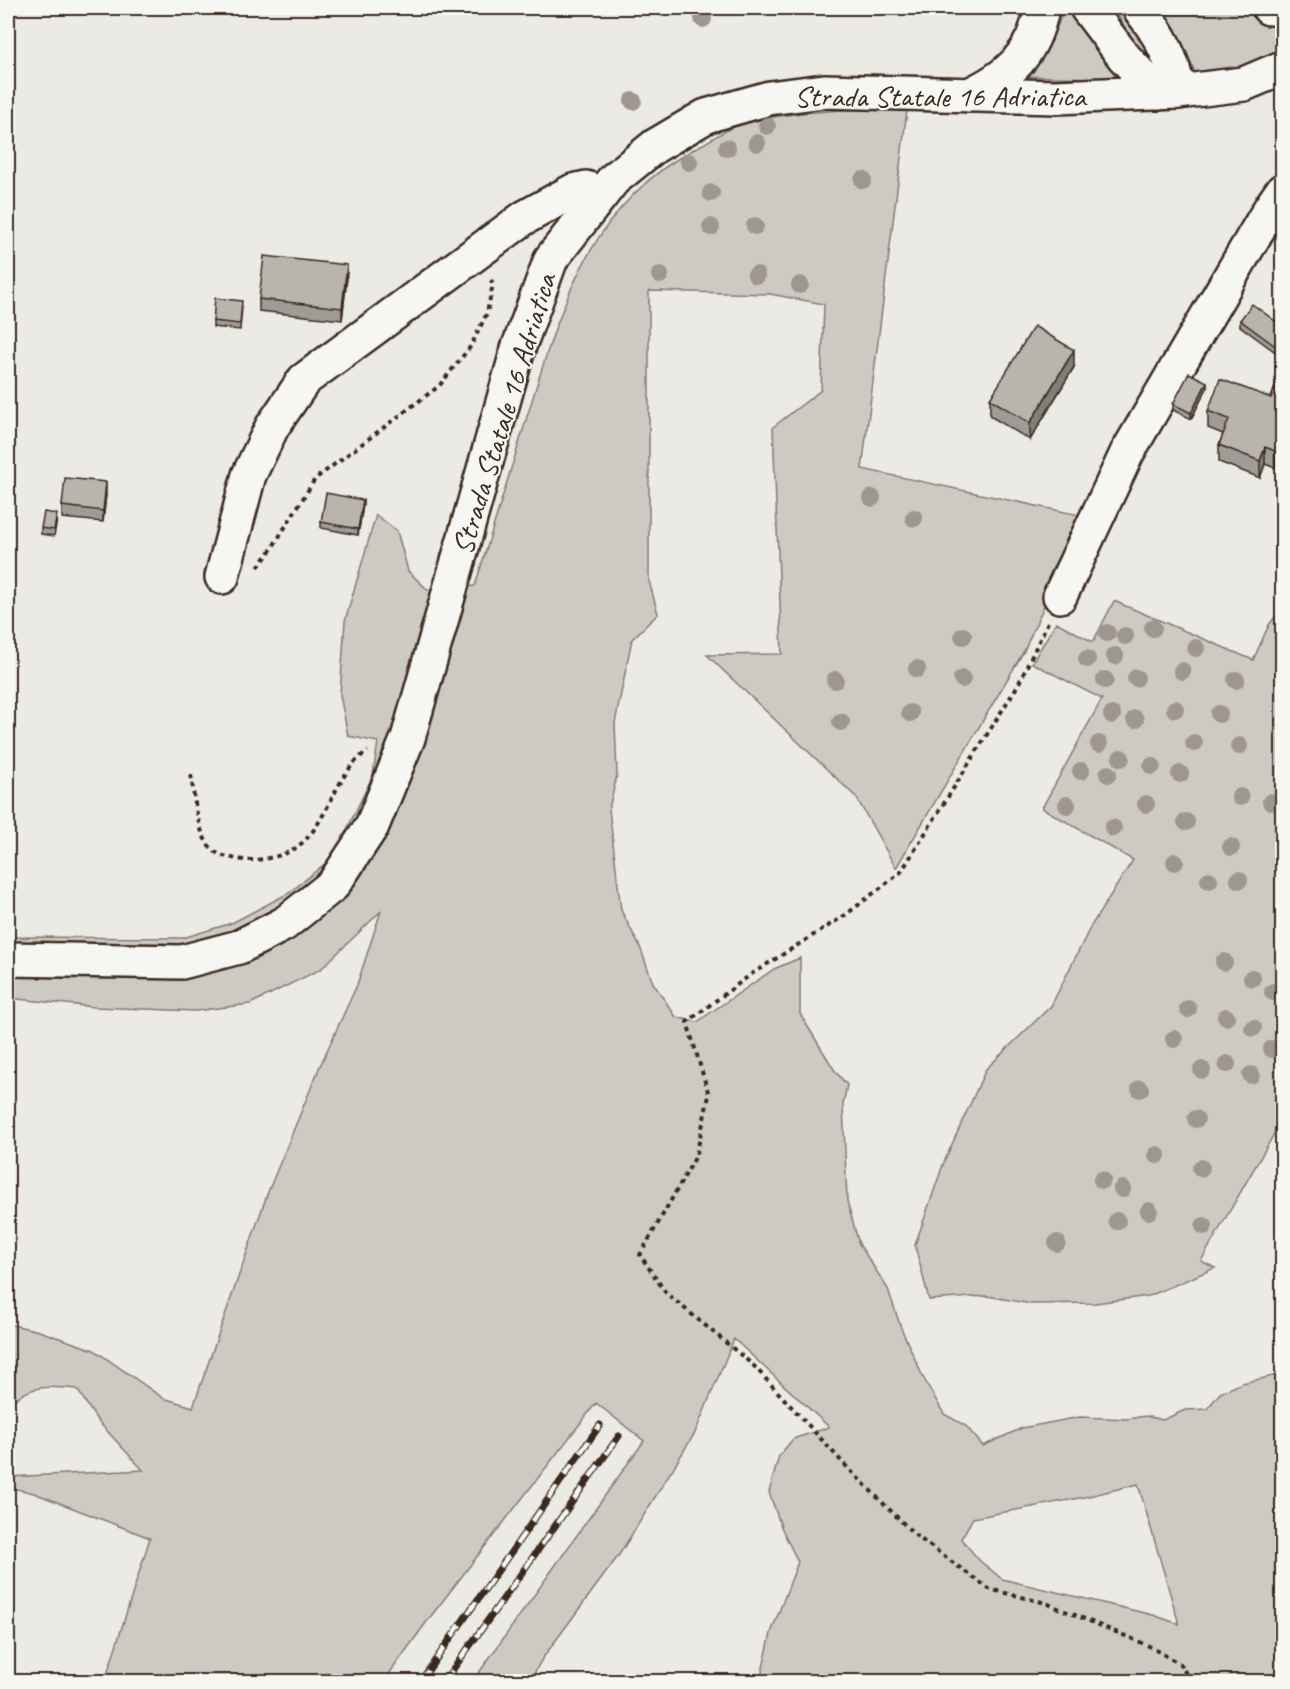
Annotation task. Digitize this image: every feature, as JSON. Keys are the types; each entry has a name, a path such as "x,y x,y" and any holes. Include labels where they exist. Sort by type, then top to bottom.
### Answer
{"main road":[{"path":"969,95 993,84 1013,68 1029,47 1040,23 1042,8"},
{"path":"1087,8 1124,57 1168,92 1176,75 1171,58 1153,26 1139,8"},
{"path":"1269,8 1282,8"},
{"name":"Strada Statale 16 Adriatica","path":"8,959 182,962 239,947 284,924 333,885 372,826 412,726 518,349 551,259 613,180 655,146 706,116 769,98 824,91 1056,97 1168,92 1244,84 1282,68"},
{"path":"222,577 249,475 272,428 304,380 524,218 573,190 586,188 601,195"},
{"path":"1060,596 1126,453 1282,191"}],"path":[{"path":"222,577 243,585 269,553 315,479 439,386 471,346 487,313 493,284 475,253"},
{"path":"1060,596 1018,685 901,872 844,916 753,973 687,1022 709,1095 696,1156 640,1255 666,1293 753,1365 845,1465 915,1535 989,1589 1046,1604 1147,1645 1180,1664 1191,1682"},
{"path":"191,775 196,811 205,839 211,849 223,857 244,860 264,859 283,855 301,845 318,826 356,760 367,751 401,754"}],"shaded area":[{"path":"1063,8 1082,8 1131,79 1020,76 1041,53 1052,36"},
{"path":"1114,8 1125,8 1161,51 1151,74"},
{"path":"1160,8 1213,8 1282,14 1282,55 1249,67 1197,78 1182,42"},
{"path":"860,109 907,110 862,469 1084,516 1024,651 896,868 856,797 707,655 782,654 773,427 821,390 824,304 770,294 649,291 649,581 658,614 632,639 615,723 617,775 609,809 621,910 640,947 653,983 676,1017 697,1022 774,969 800,958 800,1014 835,1071 847,1085 843,1104 847,1201 859,1244 888,1289 901,1328 923,1377 944,1414 966,1426 983,1446 1022,1428 1080,1417 1128,1419 1145,1416 1163,1420 1185,1410 1207,1409 1220,1393 1242,1383 1282,1374 1282,1681 760,1681 771,1633 798,1562 782,1529 769,1492 779,1456 793,1439 829,1427 734,1339 695,1433 619,1555 542,1659 530,1681 473,1681 644,1441 596,1403 428,1620 384,1681 105,1681 150,1538 34,1493 8,1487 8,1477 143,1470 97,1420 77,1389 40,1388 24,1393 8,1405 8,1324 39,1331 94,1350 163,1398 193,1407 268,1192 320,1066 357,985 381,911 321,969 250,1004 195,1011 95,1007 8,998 8,937 183,938 232,923 289,893 334,856 373,775 378,742 348,736 340,695 345,621 376,515 397,531 408,571 428,590 475,586 553,335 585,260 606,226 632,196 664,168 729,129 769,118","holes":["1138,1484 1179,1624 1153,1615 1002,1579 980,1561 961,1539 973,1518 1085,1497"]},
{"path":"1114,601 1253,660 1269,625 1282,608 1282,1120 1201,1261 1215,1268 1149,1296 1095,1303 1032,1304 987,1296 929,1300 915,1245 944,1162 986,1069 1051,1006 1091,926 1133,860 1042,808 1102,699 1032,663 1056,622 1093,642"}],"building":[{"path":"264,256 347,265 342,308 259,299"},
{"path":"215,298 242,301 240,324 213,321"},
{"path":"1252,304 1282,326 1282,342 1278,348 1240,320"},
{"path":"1034,326 1074,350 1030,423 990,399"},
{"path":"1189,373 1207,382 1191,413 1173,404"},
{"path":"1220,379 1271,398 1278,379 1282,381 1282,430 1275,451 1265,447 1260,461 1219,445 1229,419 1208,411"},
{"path":"65,478 106,482 103,511 62,506"},
{"path":"326,493 363,500 358,529 321,522"},
{"path":"1282,497 1282,515 1278,513"},
{"path":"44,512 57,514 54,530 41,528"}],"railway":[{"path":"420,1682 600,1425"},
{"path":"444,1682 619,1436"}]}
